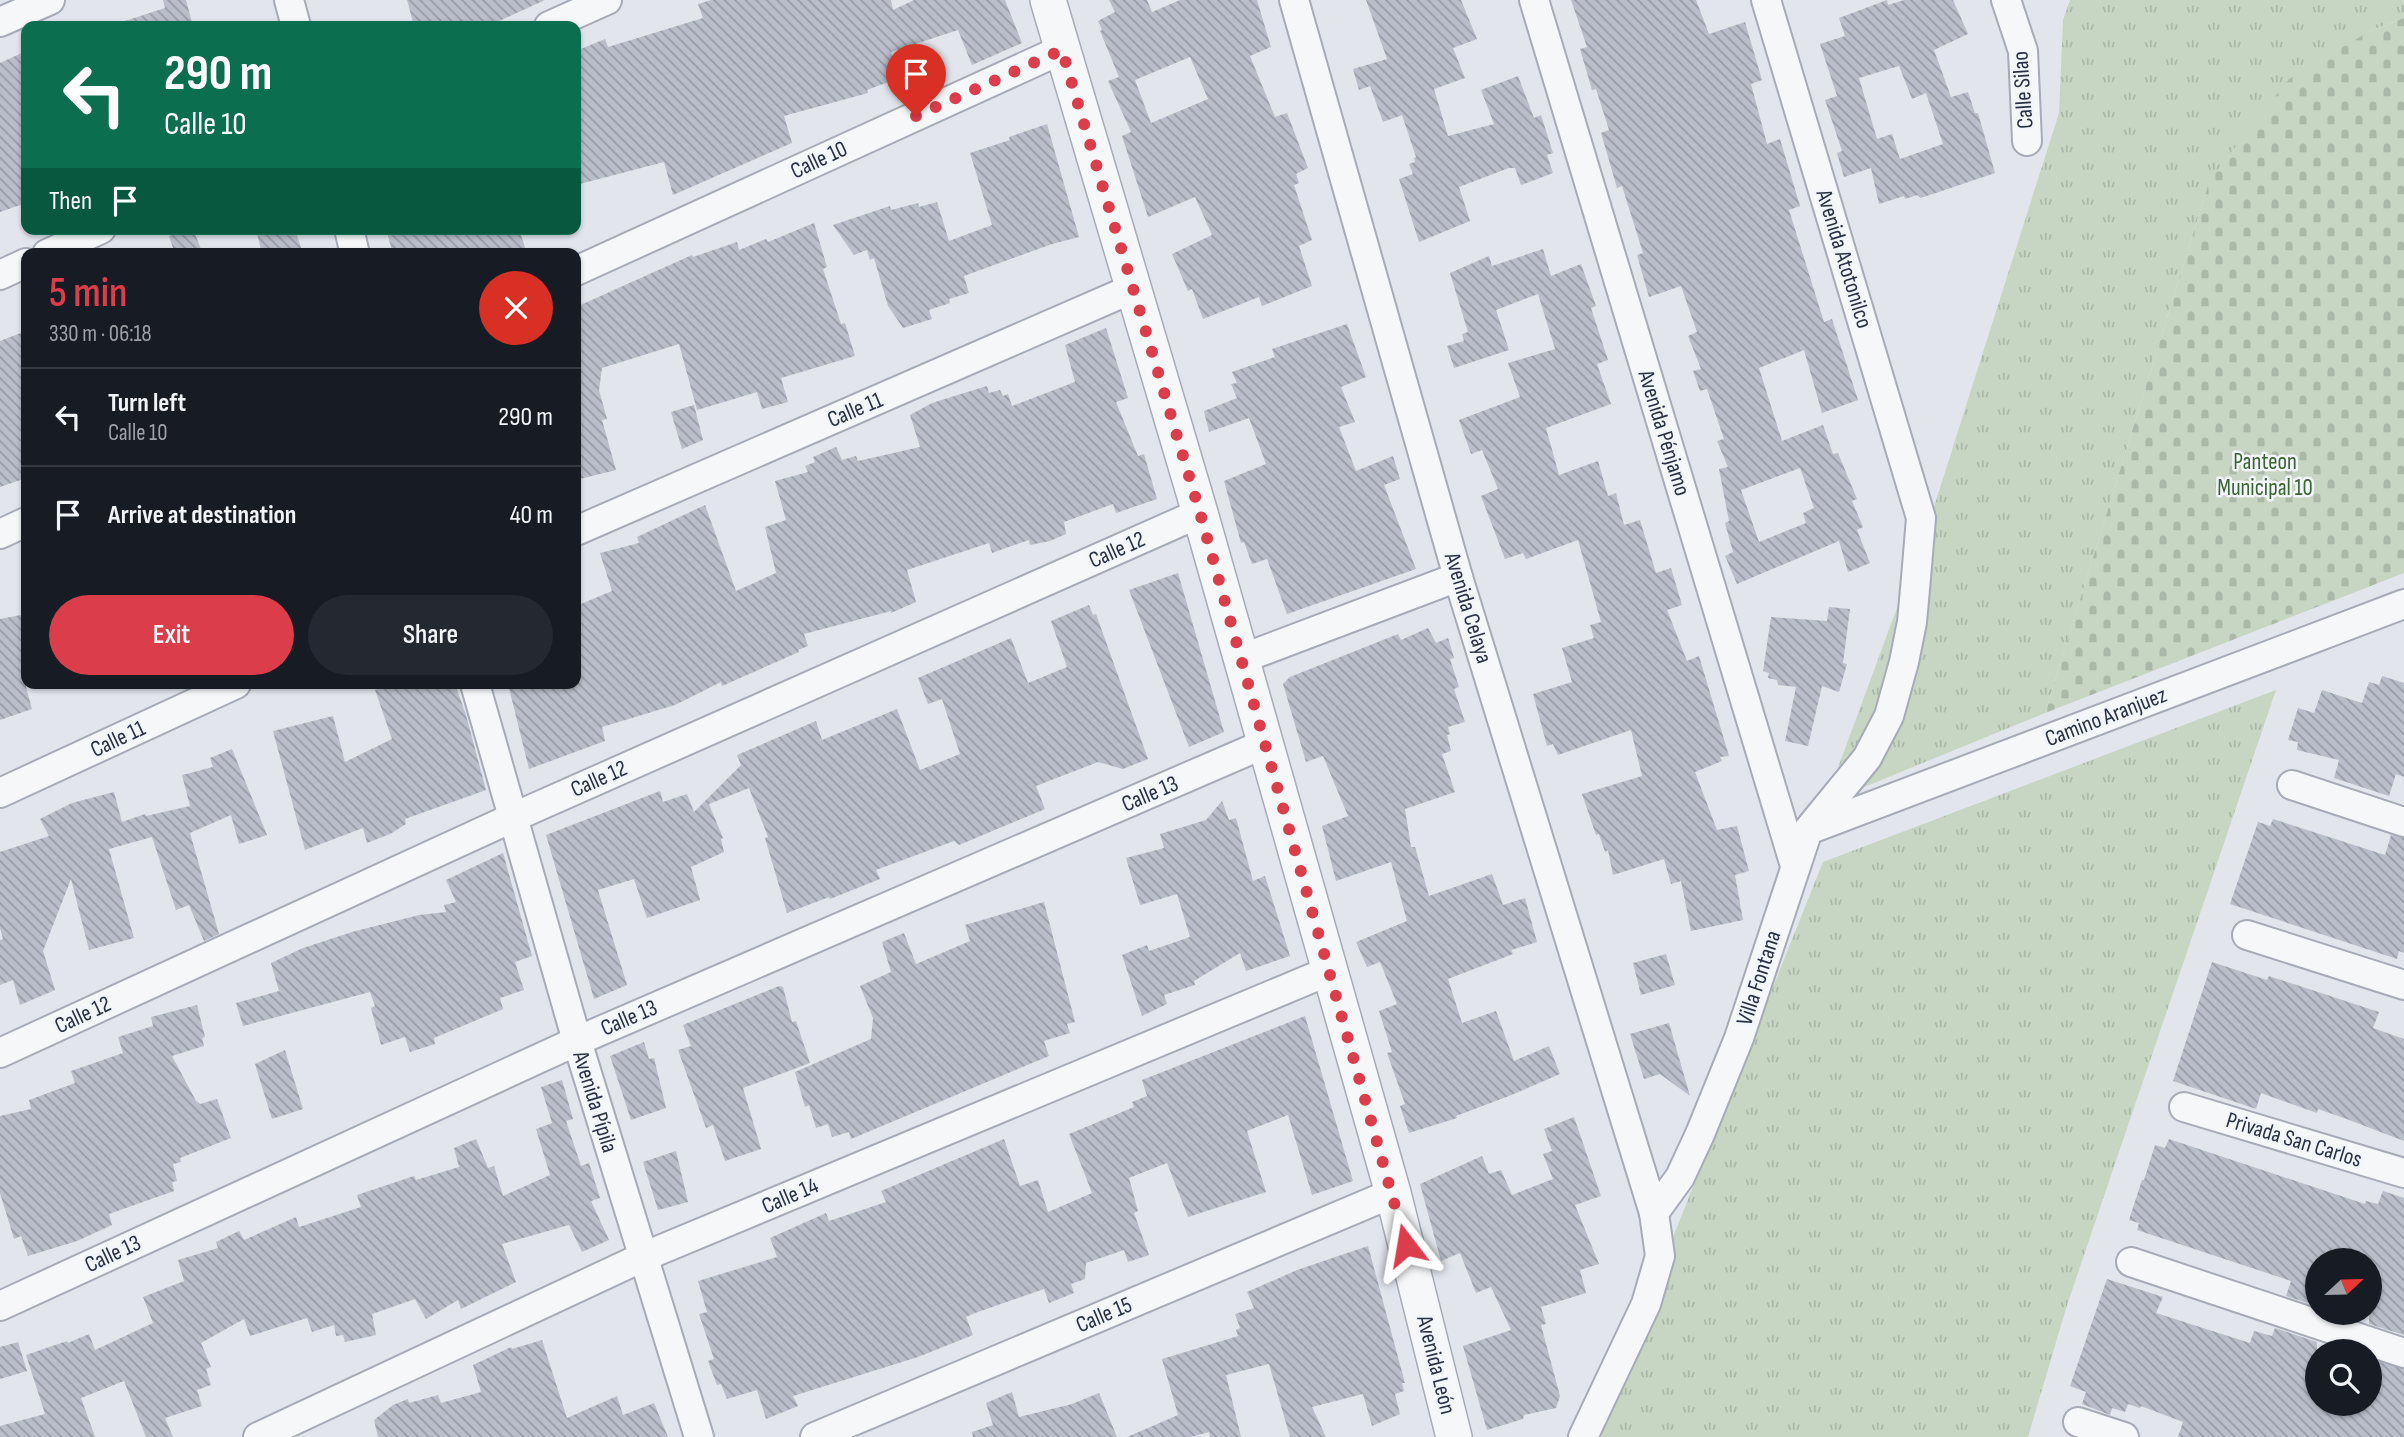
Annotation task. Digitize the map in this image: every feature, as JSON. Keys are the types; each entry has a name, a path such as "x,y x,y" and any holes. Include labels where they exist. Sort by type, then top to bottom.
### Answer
{"street":[{"path":"0,22 50,0"},
{"path":"289,0 295,21"},
{"path":"560,21 607,0"},
{"name":"Avenida Celaya","path":"1294,0 1458,577 1654,1213"},
{"name":"Avenida Pénjamo","path":"1534,0 1795,866"},
{"name":"Avenida Atotonilco","path":"1766,0 1921,518"},
{"name":"Calle Silao","path":"2006,0 2023,51 2027,141"},
{"name":"Avenida León","path":"1050,1 1062,50 1200,513 1393,1193 1446,1434"},
{"name":"Calle 10","path":"581,269 1062,50"},
{"path":"60,248 88,235"},
{"path":"0,275 21,265"},
{"name":"Calle 11","path":"581,529 1134,288"},
{"name":"Calle 12","path":"0,1053 514,817 1200,513"},
{"name":"Villa Fontana","path":"1654,1213 1680,1177 1740,1038 1808,830 1867,758 1889,716 1912,622 1921,518"},
{"path":"0,534 21,524"},
{"path":"1241,659 1458,577"},
{"name":"Camino Aranjuez","path":"1808,830 2404,604"},
{"name":"Calle 11","path":"0,793 225,689"},
{"name":"Avenida Pípila","path":"476,689 577,1041 699,1437"},
{"name":"Calle 13","path":"0,1306 577,1041 1264,744"},
{"path":"2292,785 2404,822"},
{"path":"2247,935 2404,985"},
{"name":"Calle 14","path":"258,1437 643,1257 1329,971"},
{"name":"Privada San Carlos","path":"2184,1107 2404,1173"},
{"name":"Calle 15","path":"815,1437 1393,1193"},
{"path":"1583,1437 1646,1304 1660,1256 1654,1213"},
{"path":"2131,1262 2404,1353"},
{"path":"2078,1422 2124,1437"}],"green space":[{"path":"2070,0 2404,0 2404,18 2370,31 2210,179 2045,713 1825,803 1932,513 2059,113 2063,20"},
{"name":"Panteon Municipal 10","path":"2404,18 2404,573 2045,713 2210,179 2289,79 2370,31"},
{"path":"2276,690 2067,1305 2028,1437 1593,1437 1823,862"}],"building":[{"path":"163,0 186,0 192,21 125,21 165,8"},
{"path":"407,0 545,0 499,21 413,21"},
{"path":"711,0 891,0 893,10 914,0 1005,0 1022,43 972,65 958,30 891,52 899,78 867,90 868,93 784,116 792,143 673,195 664,162 581,184 581,49 605,39 608,47 703,18 698,4"},
{"path":"1109,0 1147,0 1152,12 1180,0 1257,0 1271,47 1250,56 1275,117 1287,113 1308,168 1296,174 1299,183 1294,185 1312,240 1299,246 1312,286 1262,306 1259,297 1203,319 1192,289 1188,291 1172,254 1212,235 1195,197 1148,217 1122,136 1131,132 1108,81 1119,77 1098,21 1115,12","holes":["1190,57 1208,99 1151,123 1135,80"]},
{"path":"1366,0 1461,0 1477,39 1453,48 1465,78 1434,89 1448,136 1494,124 1481,90 1518,76 1534,118 1541,115 1553,153 1547,155 1553,173 1521,185 1515,168 1509,168 1459,187 1470,221 1419,242 1399,179 1413,174 1409,164 1415,162 1416,157 1402,115 1383,122 1370,86 1359,90 1353,69 1387,59"},
{"path":"1571,0 1696,0 1709,34 1745,22 1762,80 1751,84 1767,144 1780,139 1800,206 1789,210 1824,322 1832,319 1858,400 1822,413 1804,350 1759,368 1782,441 1823,425 1833,454 1838,453 1857,499 1852,501 1863,527 1857,530 1870,563 1848,572 1839,541 1737,584 1725,556 1733,552 1725,523 1729,521 1719,469 1728,467 1717,441 1724,439 1707,389 1700,391 1693,371 1701,369 1688,336 1697,332 1681,286 1649,297 1637,255 1643,253 1622,186 1617,188 1601,133 1609,130 1596,89 1592,90 1580,49 1587,47","holes":["1800,468 1814,508 1803,513 1806,523 1759,542 1741,490"]},
{"path":"1887,0 1888,5 1904,0 1953,0 1968,34 1934,50 1951,97 1968,92 1975,113 1978,113 1995,173 1921,198 1917,195 1905,199 1904,196 1879,204 1871,168 1844,177 1837,153 1842,151 1825,100 1837,96 1820,44 1845,36 1839,18","holes":["1899,66 1912,99 1926,93 1943,144 1900,159 1892,134 1877,139 1859,78"]},
{"path":"21,53 21,205 0,212 0,63"},
{"path":"1047,124 1079,237 964,276 969,293 949,299 950,303 929,310 932,319 903,328 888,306 874,258 870,260 867,250 854,255 833,225 890,206 891,210 918,203 919,207 937,202 949,241 992,225 970,153"},
{"path":"814,223 827,267 823,269 855,356 781,378 788,402 762,409 757,392 697,410 679,344 602,368 599,390 607,419 602,420 616,470 581,479 581,305 692,255 693,257 737,242 739,250 766,239 768,242"},
{"path":"195,235 201,248 173,248 169,236"},
{"path":"257,235 297,235 301,248 261,248"},
{"path":"388,235 521,235 525,248 391,248"},
{"path":"1543,249 1551,276 1581,264 1596,306 1591,308 1608,360 1597,364 1611,404 1546,428 1559,475 1598,461 1608,496 1616,493 1624,525 1640,520 1656,573 1671,568 1682,605 1667,610 1687,661 1699,656 1729,756 1720,757 1722,761 1695,772 1717,830 1737,826 1749,871 1735,875 1743,920 1691,931 1681,881 1671,884 1664,859 1613,875 1608,850 1605,852 1599,834 1596,835 1582,794 1642,776 1631,730 1558,755 1553,744 1547,746 1533,694 1572,682 1562,648 1594,638 1590,625 1601,622 1578,540 1526,559 1523,553 1505,559 1481,496 1498,489 1482,450 1471,454 1459,420 1520,397 1508,363 1555,349 1538,294 1496,310 1509,350 1454,368 1447,346 1464,341 1462,334 1468,332 1450,273 1489,256 1492,266"},
{"path":"1347,324 1366,377 1341,387 1355,422 1339,427 1356,471 1393,456 1400,479 1384,485 1416,569 1287,614 1267,559 1252,564 1244,542 1241,543 1224,481 1266,464 1249,418 1209,432 1204,411 1237,398 1231,384 1237,383 1232,372 1275,357 1272,349"},
{"path":"1106,328 1128,398 1116,402 1138,456 1144,454 1157,499 1116,513 1113,504 1064,522 1066,534 1050,541 1030,545 1029,540 992,553 989,543 907,570 916,602 891,613 804,634 808,646 798,650 799,652 722,686 721,682 675,705 602,727 605,741 529,769 509,689 581,689 581,604 612,591 600,553 639,543 637,537 705,505 736,591 776,573 765,527 786,520 775,481 808,472 805,466 815,462 813,457 836,447 842,460 856,456 858,461 920,447 910,415 932,403 987,386 989,393 1000,390 1003,396 1008,394 1012,406 1075,382 1065,345"},
{"path":"21,333 21,480 0,487 0,341"},
{"path":"694,405 703,440 682,449 671,412"},
{"path":"1178,573 1224,732 1189,747 1129,590"},
{"path":"1089,605 1093,615 1096,614 1148,759 1123,769 1098,762 1036,786 1045,809 959,845 954,841 876,870 880,879 787,913 765,838 768,837 749,788 709,804 723,838 724,852 691,867 700,900 647,918 634,879 598,890 627,985 594,999 546,835 660,791 663,802 687,794 694,812 741,765 737,755 816,721 822,740 897,709 920,770 960,754 942,699 928,704 918,678 1011,638 1028,683 1067,667 1051,621"},
{"path":"1829,607 1850,609 1843,663 1847,664 1839,692 1822,686 1808,746 1785,741 1796,687 1778,685 1777,680 1768,678 1769,673 1763,671 1771,617 1827,621"},
{"path":"21,615 21,689 27,689 32,709 0,720 0,619"},
{"path":"1428,628 1436,643 1448,638 1454,658 1450,659 1459,687 1454,689 1465,722 1448,727 1451,751 1442,754 1455,792 1405,809 1411,847 1415,847 1429,896 1492,874 1503,905 1525,898 1537,942 1511,950 1513,954 1448,979 1462,1023 1496,1011 1514,1061 1549,1046 1560,1074 1456,1116 1457,1118 1409,1133 1400,1106 1405,1104 1387,1053 1392,1052 1379,1011 1397,1004 1380,962 1367,967 1356,942 1407,921 1391,862 1336,881 1322,826 1348,816 1323,756 1306,762 1283,684 1290,677 1398,634 1401,640"},
{"path":"2382,676 2404,683 2404,777 2396,774 2389,796 2334,778 2339,760 2297,750 2298,742 2288,740 2298,708 2314,713 2322,690 2362,703 2369,682 2379,685"},
{"path":"457,689 486,790 405,819 406,824 367,843 363,828 305,850 273,731 333,716 345,762 392,739 375,690"},
{"path":"232,749 267,835 239,844 231,815 190,833 219,934 204,941 189,905 176,910 152,837 109,849 134,938 89,950 71,879 43,951 55,990 20,1005 13,980 0,985 0,940 3,939 0,928 0,852 49,836 40,819 72,803 114,792 122,822 145,814 146,816 190,806 182,775 213,767 210,758"},
{"path":"1222,801 1229,820 1236,818 1253,881 1265,876 1290,956 1246,971 1240,953 1194,981 1195,985 1164,995 1167,1004 1142,1016 1122,955 1147,945 1149,951 1190,937 1177,894 1140,905 1126,858 1164,848 1160,834 1206,820"},
{"path":"2273,819 2385,855 2391,835 2404,838 2404,953 2399,951 2397,959 2230,904 2258,822 2270,826"},
{"path":"503,853 532,956 515,962 524,990 500,998 503,1009 434,1038 435,1044 410,1052 405,1037 381,1045 371,1008 375,1006 370,992 243,1026 236,1003 279,991 271,963 303,948 352,932 419,915 446,912 444,905 456,902 446,880"},
{"path":"1044,902 1075,1022 1067,1024 1070,1033 1044,1041 1049,1056 851,1139 849,1132 832,1137 828,1124 816,1128 809,1105 805,1107 795,1072 871,1039 873,1018 860,986 891,972 882,942 904,933 916,964 970,941 965,925"},
{"path":"1666,954 1675,985 1641,995 1633,963"},
{"path":"2212,962 2267,980 2269,976 2379,1012 2373,1028 2404,1039 2404,1141 2318,1109 2317,1113 2261,1093 2256,1109 2173,1081"},
{"path":"779,986 783,987 792,1022 796,1021 810,1063 743,1088 761,1149 725,1161 713,1125 706,1128 678,1050 691,1046 683,1025"},
{"path":"197,1005 205,1037 202,1038 204,1046 172,1056 196,1101 200,1104 217,1099 231,1138 180,1158 181,1162 173,1164 177,1181 172,1182 174,1191 109,1214 112,1225 77,1241 28,1256 21,1236 14,1239 0,1193 0,1116 31,1109 29,1100 75,1083 71,1071 123,1053 118,1037 153,1026 151,1017"},
{"path":"1305,1016 1353,1181 1312,1195 1288,1115 1247,1131 1266,1192 1188,1217 1167,1163 1129,1178 1138,1211 1134,1213 1149,1255 1128,1262 1124,1250 1086,1263 1085,1279 1071,1284 1074,1293 1049,1303 1044,1289 975,1313 966,1317 973,1335 918,1357 793,1396 798,1406 766,1419 757,1390 727,1399 721,1384 717,1385 708,1361 714,1359 699,1314 707,1312 698,1281 777,1257 770,1238 826,1213 829,1221 886,1202 881,1191 1004,1139 1020,1186 1038,1180 1048,1212 1092,1193 1069,1134 1134,1107 1132,1102 1147,1096 1142,1080"},
{"path":"1669,1023 1690,1096 1660,1074 1644,1079 1630,1034"},
{"path":"644,1042 649,1059 654,1058 666,1108 631,1120 610,1056"},
{"path":"285,1050 303,1109 272,1119 255,1064"},
{"path":"562,1080 573,1119 566,1121 581,1166 589,1163 600,1198 591,1201 609,1240 582,1252 569,1225 502,1244 516,1282 461,1309 458,1300 426,1319 415,1299 372,1314 376,1335 345,1342 343,1335 336,1336 334,1325 312,1332 307,1318 250,1336 244,1319 201,1343 211,1367 206,1369 211,1385 197,1390 202,1406 165,1418 173,1437 146,1437 124,1381 81,1398 95,1437 0,1437 0,1426 45,1414 26,1355 89,1334 95,1350 153,1323 143,1297 184,1281 178,1260 218,1248 216,1242 239,1231 244,1240 296,1217 299,1227 361,1207 357,1195 414,1176 416,1180 459,1167 454,1148 476,1139 488,1168 494,1166 503,1196 550,1175 536,1129 552,1123 541,1087"},
{"path":"1574,1117 1601,1196 1575,1205 1599,1264 1580,1270 1586,1293 1541,1307 1546,1324 1541,1325 1560,1396 1556,1408 1524,1415 1523,1419 1487,1430 1463,1346 1511,1330 1491,1287 1476,1293 1460,1253 1441,1261 1420,1184 1482,1156 1489,1174 1501,1170 1512,1195 1553,1179 1543,1154 1552,1151 1544,1129"},
{"path":"2169,1139 2365,1204 2366,1201 2378,1204 2383,1191 2404,1198 2404,1335 2372,1325 2382,1325 2382,1248 2305,1248 2305,1302 2286,1296 2291,1281 2137,1230 2139,1223 2129,1220 2142,1180 2155,1145 2165,1148"},
{"path":"676,1151 688,1202 658,1210 643,1162"},
{"path":"1368,1246 1405,1383 1402,1383 1404,1391 1395,1394 1400,1414 1372,1426 1363,1394 1312,1407 1326,1437 1290,1437 1269,1364 1226,1375 1241,1437 1210,1437 1209,1432 1191,1437 1127,1437 1178,1415 1162,1359 1238,1336 1236,1330 1240,1328 1235,1314 1254,1308 1247,1292 1297,1270"},
{"path":"2107,1279 2163,1297 2156,1313 2250,1343 2254,1331 2272,1336 2275,1328 2308,1339 2305,1339 2305,1416 2382,1416 2382,1363 2404,1369 2404,1437 2178,1437 2183,1422 2141,1406 2140,1408 2128,1404 2125,1412 2112,1408 2110,1415 2082,1404 2086,1392 2070,1386"},
{"path":"542,1340 567,1418 617,1396 623,1415 654,1403 668,1437 378,1437 374,1420 393,1405 408,1399 409,1403 438,1395 441,1403 481,1392 473,1365 511,1347 512,1349"},
{"path":"18,1342 27,1371 0,1379 0,1347"},
{"path":"1012,1392 1019,1417 1072,1404 1099,1393 1117,1437 973,1437 972,1432 993,1425 986,1403"}],"route":[{"path":"916,116 1062,50 1200,513 1406,1245"}]}
